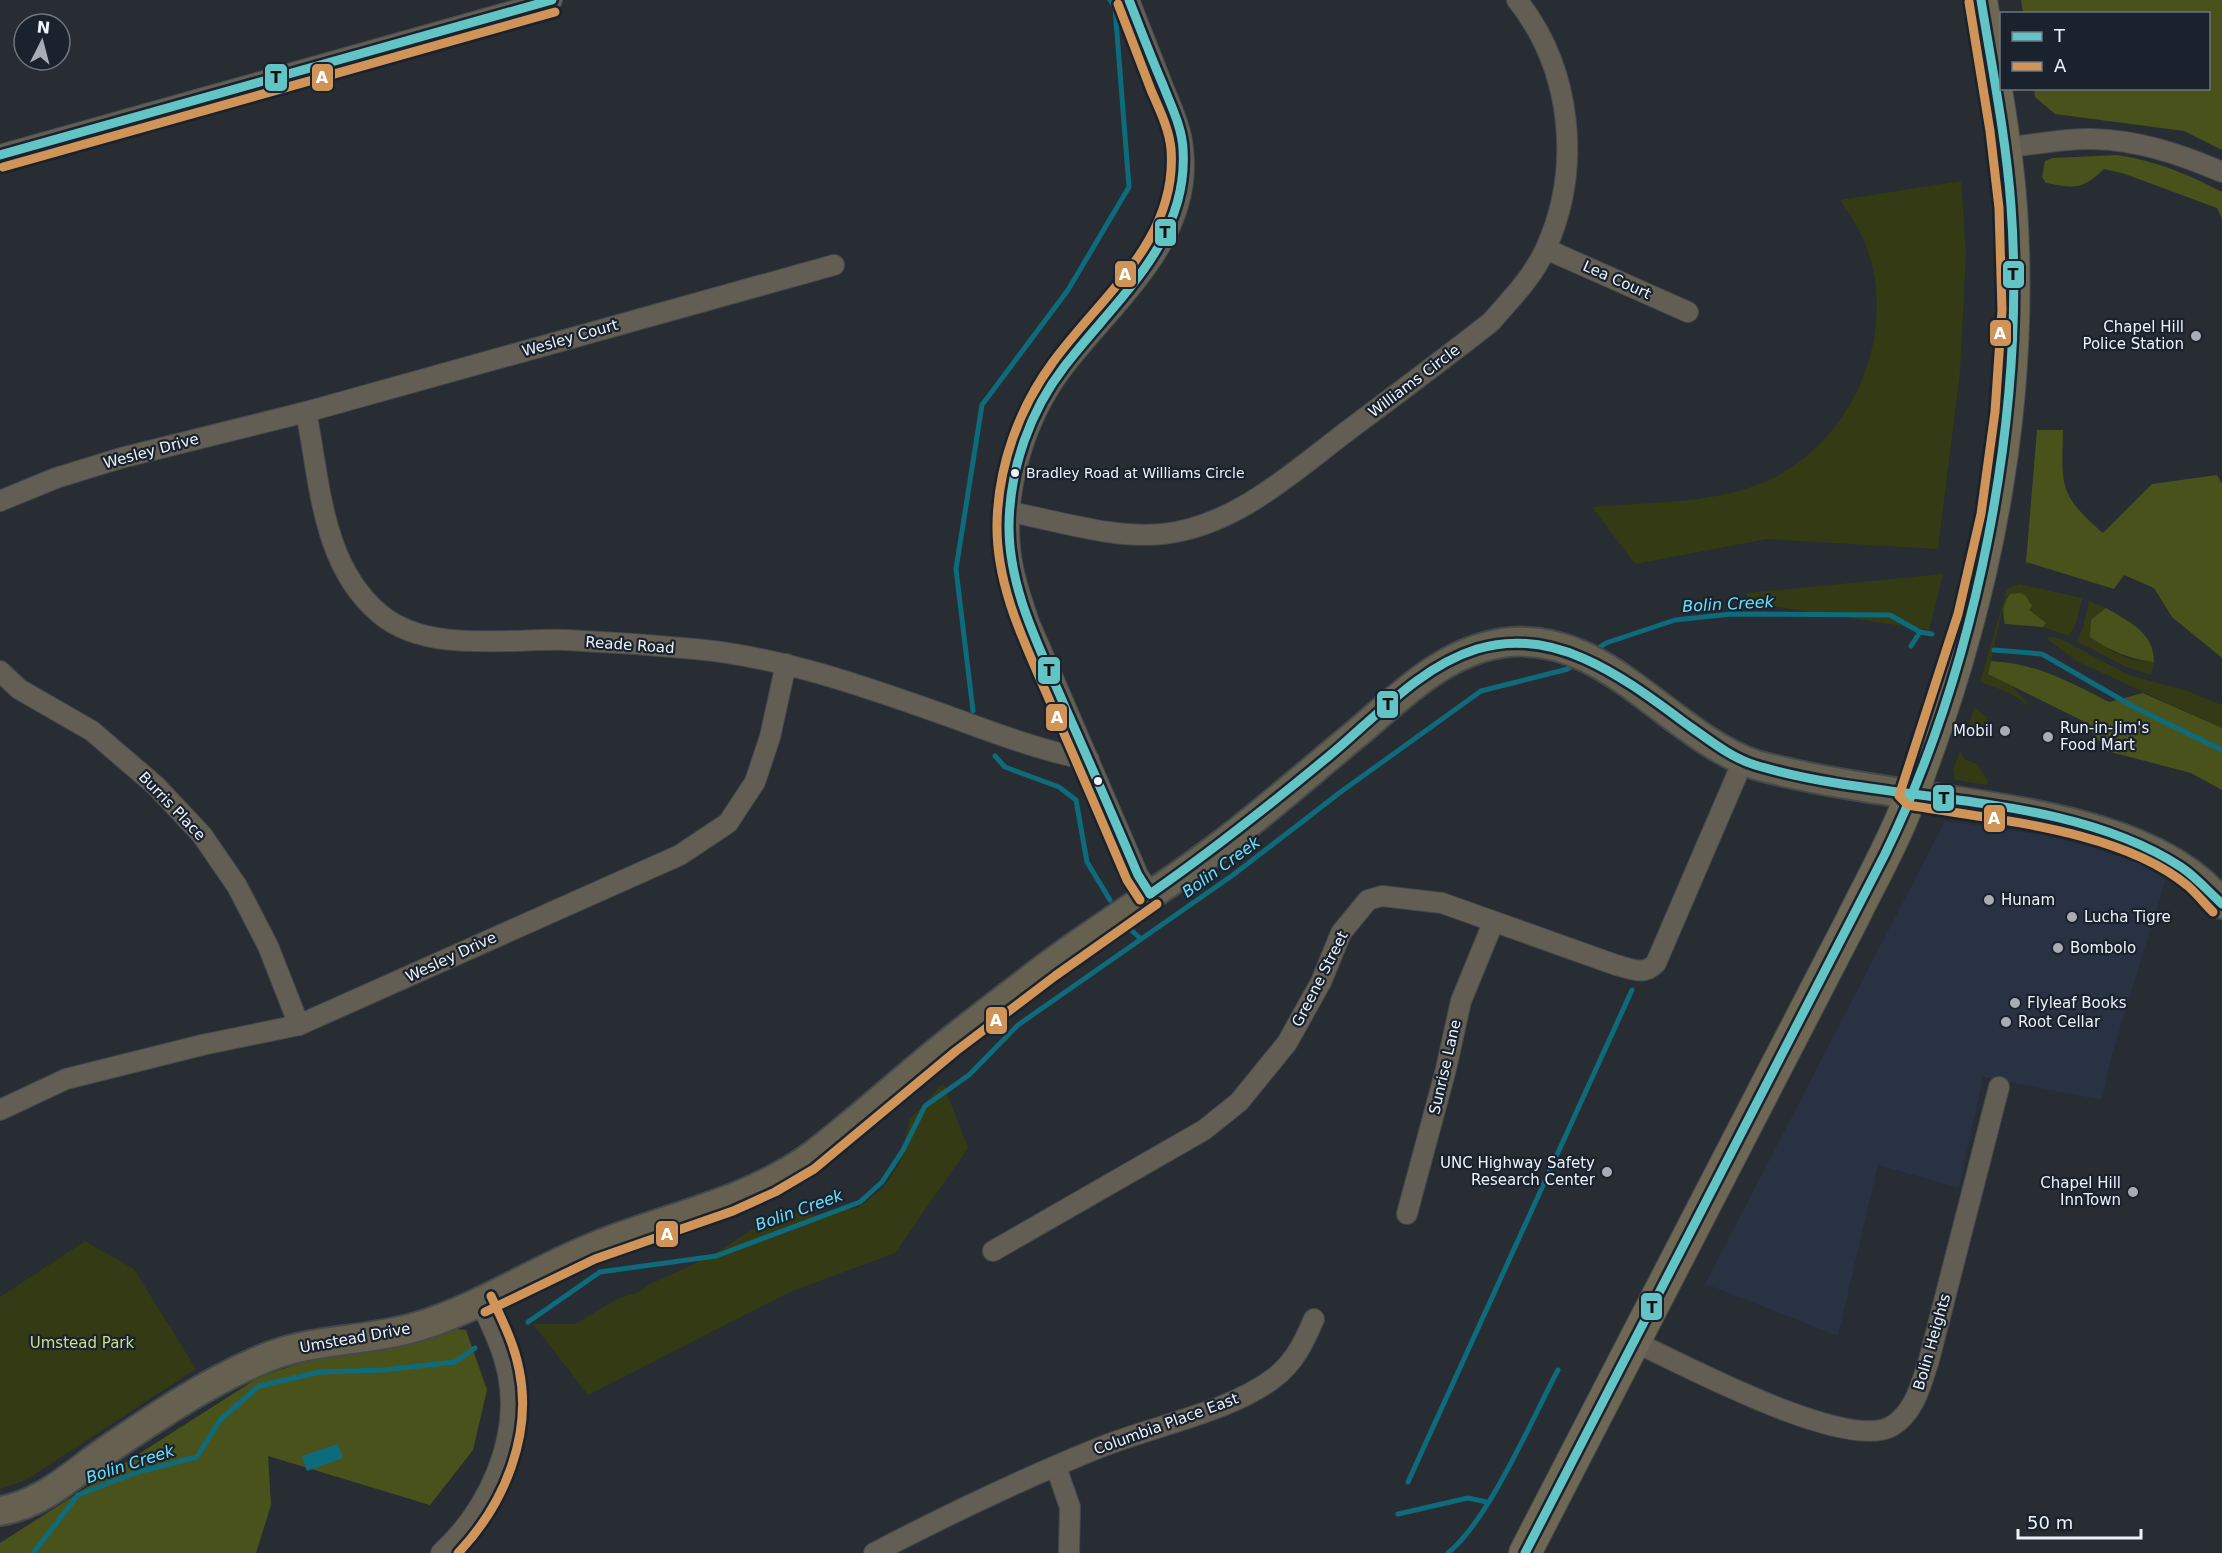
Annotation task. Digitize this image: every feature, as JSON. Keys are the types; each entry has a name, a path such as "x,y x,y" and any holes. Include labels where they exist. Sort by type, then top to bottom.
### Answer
{"main road":[{"path":"1525,1553 1852,921 1911,793 1970,617 1996,497 2007,408 2013,314 2011,205 1981,0"}],"street":[{"path":"0,155 552,0"},
{"path":"1129,0 1176,119 1183,149 1183,177 1176,212 1151,263 1062,369 1043,399 1027,433 1010,512 1010,546 1020,594 1029,622 1138,875 1150,894"},
{"name":"Williams Circle","path":"1010,512 1132,534 1162,534 1215,522 1243,508 1292,473 1491,322 1518,293 1546,249 1565,183 1566,122 1555,68 1530,16 1517,0"},
{"path":"2004,148 2090,139 2124,141 2158,148 2222,172"},
{"name":"Lea Court","path":"1546,249 1688,312"},
{"name":"Wesley Court","path":"306,412 834,265"},
{"name":"Wesley Drive","path":"0,501 56,478 121,458 306,412"},
{"name":"Reade Road","path":"306,412 328,531 347,572 363,596 381,615 415,631 458,640 564,640 698,649 786,664 863,687 1023,744 1089,760"},
{"name":"Umstead Drive","path":"0,1511 33,1502 140,1429 255,1362 309,1344 377,1336 417,1327 480,1301 590,1248 759,1186 808,1159 949,1042 1048,966 1217,849 1433,670 1478,648 1504,643 1550,644 1607,669 1743,761 1794,774 2027,812 2105,834 2168,858 2193,874 2222,904"},
{"name":"Wesley Drive","path":"0,1110 66,1079 202,1045 299,1025 680,855 728,823 755,782 770,737 786,664"},
{"name":"Burris Place","path":"0,671 19,689 92,730 156,786 202,835 237,886 268,946 299,1025"},
{"name":"Greene Street","path":"993,1251 1204,1130 1239,1102 1287,1043 1321,982 1341,933 1368,900 1382,896 1442,903 1616,965 1641,971 1649,970 1656,963 1743,761"},
{"name":"Sunrise Lane","path":"1407,1214 1446,1069 1461,1000 1493,923"},
{"name":"Bolin Heights","path":"1635,1342 1802,1418 1852,1431 1891,1427 1914,1404 1929,1360 1999,1087"},
{"path":"441,1553 456,1539 484,1501 508,1437 509,1376 502,1349 480,1301"},
{"name":"Columbia Place East","path":"874,1553 1101,1447 1250,1393 1273,1379 1288,1366 1300,1351 1314,1319"},
{"path":"1056,1467 1070,1507 1069,1553"}],"shaded area":[{"path":"1945,821 2045,835 2138,863 2166,879 2111,1058 2102,1100 1983,1077 1959,1188 1878,1165 1838,1336 1705,1284"}],"green space":[{"path":"2021,0 2222,0 2222,150 2184,131 2055,114 2035,97 2034,90 2210,90 2210,12 2023,12"},
{"path":"2117,155 2171,169 2222,192 2222,219 2217,208 2125,174 2104,169 2089,181 2071,187 2046,183 2042,177 2045,161 2053,158"},
{"path":"1961,181 1966,254 1960,372 1938,549 1767,539 1635,564 1592,507 1695,499 1754,486 1787,470 1816,448 1839,421 1858,390 1870,355 1876,320 1875,283 1867,248 1840,200"},
{"path":"2037,430 2063,430 2062,464 2066,488 2078,508 2103,533 2152,484 2217,475 2222,484 2222,658 2172,617 2154,588 2124,575 2114,589 2026,562"},
{"path":"1943,574 1929,630 1751,603 1746,593"},
{"path":"2020,584 2082,598 2076,624 2069,636 2043,627 2046,623 2002,611 1988,674 2011,685 2031,707 2010,693 1980,682 2007,589"},
{"path":"2010,594 2025,595 2032,606 2029,610 2046,623 2043,627 2005,624 2003,612 2006,602"},
{"path":"2089,601 2106,608 2109,650 2133,660 2154,662 2151,675 2124,666 2076,641 2083,628"},
{"path":"2106,608 2131,623 2145,635 2153,652 2154,662 2120,654 2090,637 2091,620"},
{"path":"2046,638 2061,639 2129,675 2185,690 2222,705 2222,728 2076,661"},
{"path":"1991,661 2023,665 2038,670 2109,702 2143,693 2222,728 2222,790 2191,773 2107,751 2083,721 1988,674"},
{"path":"1974,707 1987,717 1984,729 1969,725"},
{"path":"1960,751 1964,759 1977,764 1988,780 1987,785 1955,780 1953,770"},
{"path":"943,1083 968,1148 895,1253 790,1292 588,1395 533,1324 575,1324 619,1298 639,1292 652,1283 711,1256 775,1215 789,1212 824,1216 837,1210 857,1208 882,1189 899,1165 910,1119"},
{"name":"Umstead Park","path":"85,1241 134,1269 196,1369 26,1480 0,1489 0,1297"},
{"path":"455,1329 466,1330 487,1390 473,1450 430,1505 268,1456 271,1505 256,1553 0,1553 0,1543 259,1377 310,1360 385,1350"}],"water":[{"path":"338,1444 343,1458 307,1471 302,1456"}],"waterway":[{"path":"973,711 956,569 982,405 1068,290 1129,187 1115,8 1110,0"},
{"name":"Bolin Creek","path":"1593,652 1606,643 1675,620 1731,614 1890,615 1920,632 1932,634"},
{"path":"1911,646 1920,632"},
{"name":"Bolin Creek","path":"1994,650 2042,654 2134,707 2222,750"},
{"name":"Bolin Creek","path":"528,1322 600,1272 716,1256 860,1202 882,1182 903,1150 925,1106 969,1075 1018,1025 1233,875 1342,791 1481,691 1568,669 1576,664"},
{"path":"995,756 1005,767 1059,787 1076,800 1087,862 1110,900"},
{"path":"1130,929 1140,938"},
{"path":"1408,1482 1632,990"},
{"name":"Bolin Creek","path":"33,1553 78,1495 138,1472 197,1457 220,1420 259,1386 320,1372 384,1370 455,1362 475,1348"},
{"path":"1448,1553 1463,1538 1494,1494 1558,1370"},
{"path":"1398,1514 1468,1498 1487,1502"}],"transit line":[{"name":"T","path":"0,155 552,0"},
{"name":"T","path":"1129,0 1178,125 1183,149 1182,182 1174,213 1145,268 1064,367 1041,402 1018,461 1013,482 1009,524 1014,572 1027,618 1138,875 1150,894"},
{"name":"T","path":"1525,1553 1885,854 1917,780 1946,702 1969,621 1988,538 2002,453 2011,369 2014,286 2009,180 1981,0"},
{"name":"A","path":"1969,2 1990,131 1999,208 2002,310 1995,412 1981,514 1958,614 1899,796 1908,805 2016,822 2092,839 2128,851 2160,867 2188,886 2213,912"},
{"name":"A","path":"1118,4 1168,134 1171,149 1170,182 1162,211 1133,265 1053,362 1030,399 1006,459 998,502 997,524 1002,573 1016,620 1127,880 1140,900"},
{"name":"A","path":"3,167 555,12"},
{"name":"T","path":"1150,894 1263,809 1417,681 1456,657 1477,649 1507,643 1536,644 1565,651 1592,662 1644,693 1722,749 1755,765 1807,778 2029,811 2083,824 2134,842 2181,867 2222,904"},
{"name":"A","path":"485,1312 595,1259 733,1211 775,1192 814,1169 956,1051 1055,976 1157,904"},
{"name":"A","path":"458,1553 489,1513 501,1491 511,1468 522,1419 522,1394 517,1359 491,1296"}],"place":[{"name":"Chapel Hill Police Station","path":"2196,336"},
{"name":"Bradley Road at Williams Circle","path":"1015,473"},
{"name":"Mobil","path":"2005,731"},
{"name":"Run-in-Jim's Food Mart","path":"2048,737"},
{"name":"Hunam","path":"1989,900"},
{"name":"Lucha Tigre","path":"2072,917"},
{"name":"Bombolo","path":"2058,948"},
{"name":"Flyleaf Books","path":"2015,1003"},
{"name":"Root Cellar","path":"2006,1022"},
{"name":"UNC Highway Safety Research Center","path":"1607,1172"},
{"name":"Chapel Hill InnTown","path":"2133,1192"}]}
